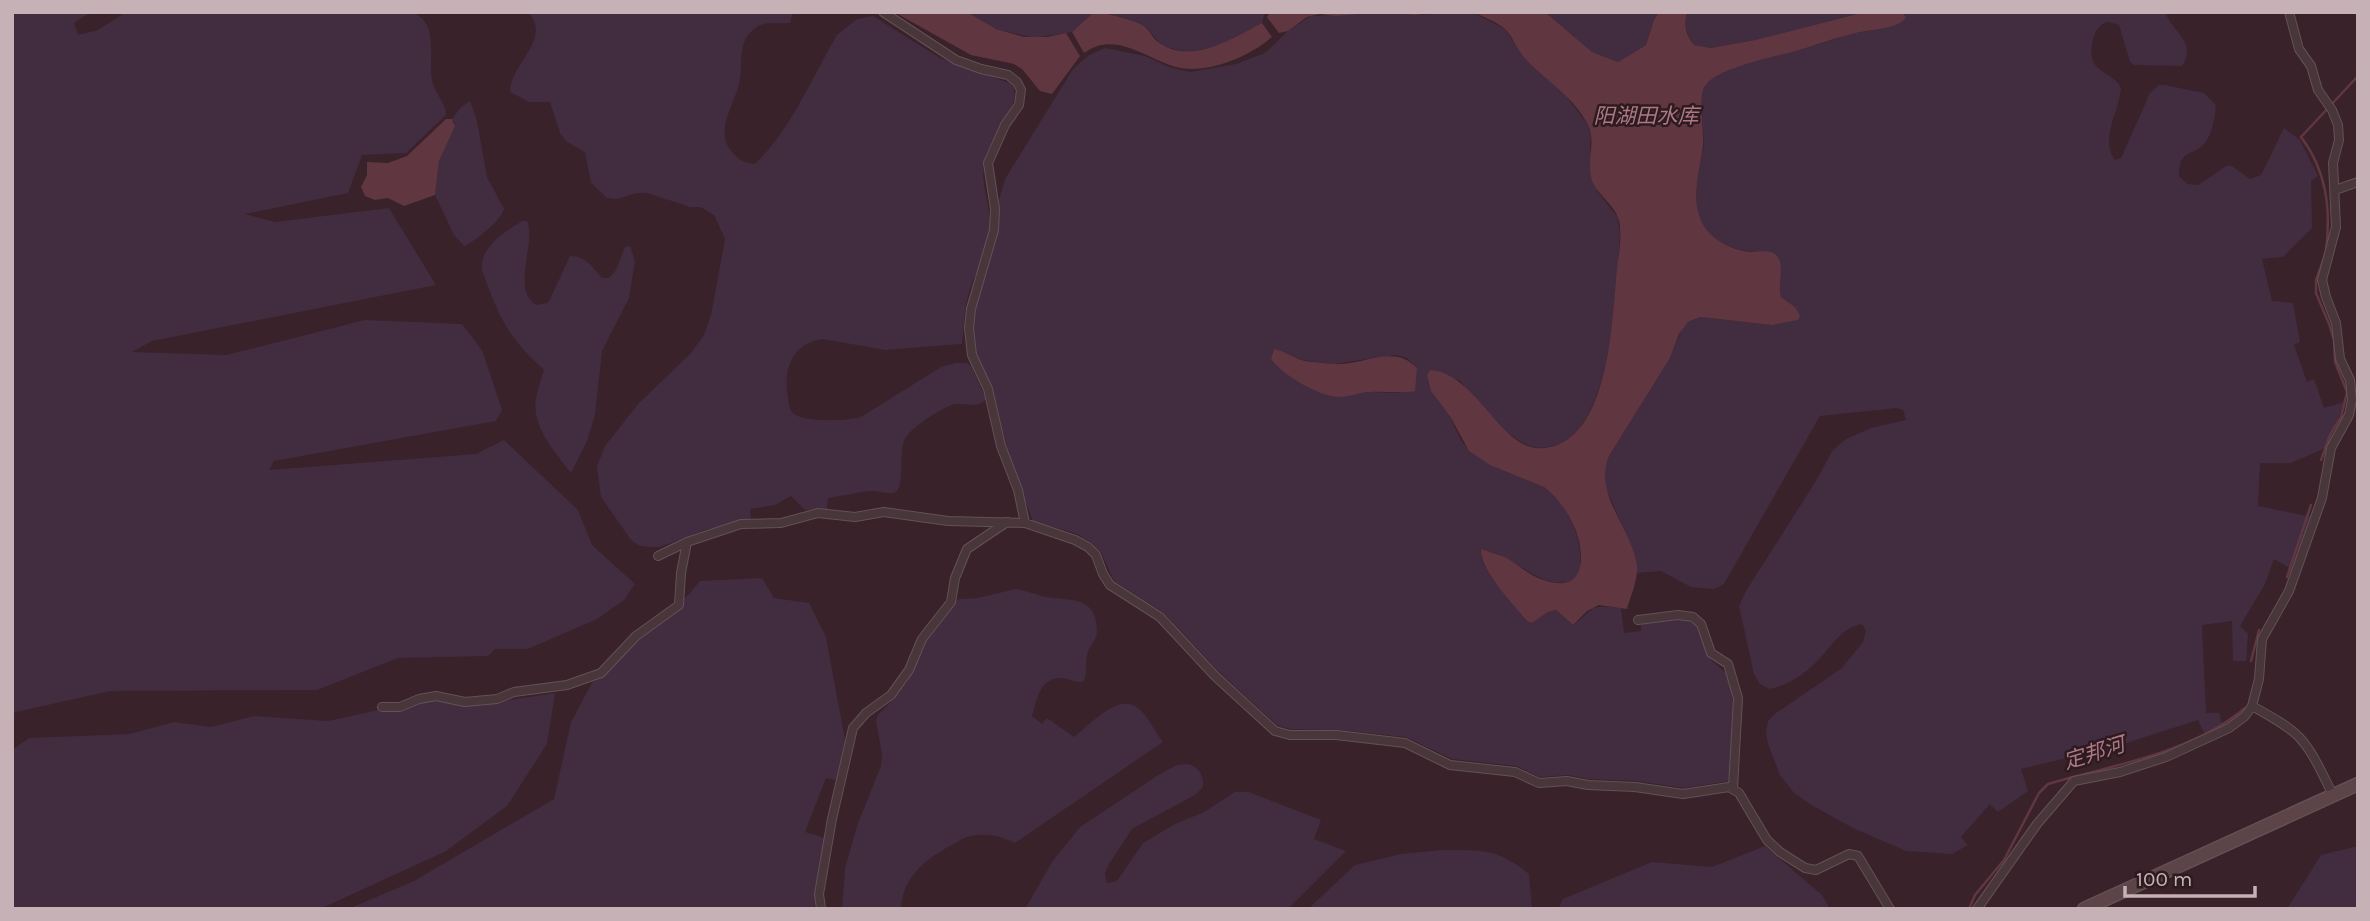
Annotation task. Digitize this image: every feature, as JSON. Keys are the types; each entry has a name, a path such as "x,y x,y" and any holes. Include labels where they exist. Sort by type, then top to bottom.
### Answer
{"street":[{"path":"883,12 956,60 1008,75 1017,82 1021,90 1019,105 1005,125 988,163 995,209 994,230 971,309 969,328 972,355 988,389 1001,446 1018,490 1025,523"},
{"path":"1977,909 2037,824 2074,781 2120,772 2166,757 2229,728 2245,716 2252,706 2259,679 2261,642 2289,591 2322,498 2331,448 2351,408 2350,380 2340,359 2336,323 2322,280 2334,237 2333,163 2339,140 2337,121 2318,90 2311,66 2299,49 2289,12"},
{"path":"2335,190 2358,182"},
{"path":"658,556 687,542 741,524 781,523 818,513 855,517 884,512 948,522 1025,523 1088,547 1096,555 1110,585 1160,617 1215,676 1275,731 1290,735 1336,735 1405,743 1450,765 1515,772 1539,783 1563,780 1587,785 1635,787 1684,794 1733,788 1740,793 1767,839 1780,852 1813,870 1846,855 1855,855 1864,864 1890,909"},
{"path":"821,909 819,894 853,728 866,713 891,695 909,670 922,639 951,602 955,578 967,549 1009,522"},
{"path":"382,707 400,707 436,696 465,702 497,699 514,692 567,685 601,673 636,636 680,605 681,573 687,542"},
{"path":"1637,620 1678,615 1693,617 1701,624 1711,653 1728,664 1738,701 1733,788"},
{"path":"2252,706 2300,738 2333,795"},
{"path":"2084,909 2358,784"}],"shaded area":[{"path":"12,12 91,12 74,23 78,35 98,30 126,12 411,12 421,17 430,33 433,84 446,115 406,153 362,155 348,193 245,214 275,222 389,208 436,285 152,341 132,352 226,355 365,320 462,324 482,350 502,410 496,421 274,461 269,470 476,454 504,440 578,510 592,545 635,584 624,600 597,619 528,649 495,649 488,656 398,658 317,690 110,691 12,713"},
{"path":"528,12 793,12 790,23 767,23 758,26 749,34 743,46 740,80 727,117 725,135 727,144 735,155 751,164 755,164 780,135 837,35 857,19 873,16 940,58 1012,84 1014,101 984,164 990,235 968,296 962,344 885,350 823,339 799,350 790,364 787,390 792,412 804,418 836,420 861,417 941,367 956,363 967,363 971,366 986,399 976,405 950,406 929,418 906,437 897,491 874,491 828,498 827,509 805,510 791,496 775,505 750,509 751,519 705,530 660,547 640,546 631,540 601,497 597,466 605,446 638,404 691,353 704,335 711,315 725,239 714,215 700,207 690,207 647,193 617,199 607,198 591,183 585,152 567,142 560,133 550,102 529,102 510,92 516,71 536,32"},
{"path":"967,12 1094,12 1072,32 1034,38 996,29"},
{"path":"1101,12 1265,12 1262,23 1239,36 1201,50 1189,51 1163,45 1147,28"},
{"path":"1382,12 1415,15 1472,12 1505,29 1522,55 1566,96 1588,125 1597,191 1617,216 1620,233 1617,285 1608,351 1601,383 1590,411 1575,433 1556,445 1536,448 1519,441 1500,426 1459,380 1427,376 1428,381 1470,451 1500,469 1544,487 1554,495 1569,515 1578,538 1579,575 1570,581 1560,583 1540,578 1503,556 1481,549 1485,567 1491,577 1527,621 1532,623 1556,610 1573,625 1593,609 1602,607 1621,608 1624,633 1641,631 1641,621 1680,617 1695,624 1710,659 1728,675 1732,689 1730,781 1684,788 1568,775 1540,777 1516,766 1452,759 1406,737 1278,726 1219,672 1164,613 1114,581 1101,552 1091,542 1077,534 1033,521 1012,467 994,398 974,350 974,310 997,227 999,200 1005,179 1073,69 1089,55 1105,48 1145,56 1169,67 1190,72 1236,64 1265,53 1288,31 1311,16","holes":["1274,349 1303,360 1334,364 1395,355 1407,358 1417,368 1401,393 1371,392 1331,396 1307,386 1271,359"]},
{"path":"1545,12 1659,12 1646,45 1618,62 1592,52"},
{"path":"1687,12 1865,12 1755,40 1711,48 1694,45 1691,41 1686,29"},
{"path":"1903,12 2165,12 2187,50 2182,66 2134,65 2130,62 2119,25 2108,22 2096,32 2092,44 2093,61 2121,88 2110,134 2111,152 2115,160 2121,158 2150,93 2159,85 2204,93 2216,105 2213,125 2205,143 2181,161 2179,176 2187,184 2198,185 2226,166 2232,166 2250,179 2261,175 2284,128 2300,140 2318,176 2311,181 2312,228 2283,257 2262,259 2272,301 2293,303 2300,342 2294,345 2307,382 2314,379 2324,408 2344,402 2328,447 2291,463 2260,463 2258,506 2312,517 2293,570 2274,559 2265,584 2240,626 2248,634 2246,661 2233,661 2232,621 2202,625 2206,713 2219,713 2223,727 2204,733 2198,720 2117,746 2021,769 2028,791 1998,812 1990,804 1961,837 1968,845 1952,854 1906,851 1853,828 1794,793 1780,775 1768,744 1768,721 1842,668 1863,642 1866,631 1862,624 1834,641 1804,673 1770,689 1760,684 1754,674 1739,606 1833,450 1846,439 1871,428 1906,420 1903,410 1897,408 1820,416 1724,584 1714,589 1691,587 1661,571 1637,573 1634,554 1606,488 1604,470 1609,456 1670,358 1682,328 1688,322 1700,317 1772,325 1797,320 1795,307 1781,297 1778,283 1780,273 1763,252 1728,246 1713,237 1702,224 1697,207 1697,187 1704,143 1702,99 1705,86 1722,73 1748,63 1850,34 1894,25 1906,18"},
{"path":"470,101 477,121 487,177 504,209 487,230 464,246 454,235 435,195 439,161 455,123 452,119 461,107"},
{"path":"522,221 527,221 529,230 525,289 529,298 537,305 547,303 550,299 570,256 584,260 602,278 608,278 614,272 625,247 630,246 635,261 629,298 602,351 595,415 587,441 571,473 546,438 537,419 536,398 544,370 505,324 482,270 482,261 489,247"},
{"path":"762,578 774,598 809,603 826,637 845,740 836,780 826,778 805,832 825,838 814,909 348,909 414,881 554,799 571,722 593,681 700,581"},
{"path":"1015,589 1080,602 1087,605 1096,619 1097,635 1087,655 1083,682 1060,678 1047,682 1040,691 1032,716 1042,724 1047,718 1074,737 1111,708 1127,704 1135,706 1143,713 1163,742 1015,843 992,835 979,835 962,839 939,852 910,879 901,909 842,909 845,868 858,823 881,766 882,754 876,721 878,715 908,681 928,634 953,602"},
{"path":"555,693 547,744 507,806 446,851 320,909 12,909 12,750 29,738 130,734 174,722 211,727 254,716 328,721 428,699 471,706"},
{"path":"1188,764 1200,772 1203,787 1195,795 1132,829 1109,864 1105,873 1107,883 1117,881 1143,843 1175,824 1204,812 1235,792 1249,792 1321,820 1314,839 1346,851 1288,909 1025,909 1052,862 1080,827 1163,772 1177,765"},
{"path":"1765,846 1822,895 1830,909 1558,909 1563,899 1652,862 1712,867"},
{"path":"2358,846 2358,909 2287,909 2321,855"},
{"path":"1442,850 1488,852 1517,865 1529,874 1532,909 1308,909 1355,865 1401,854"}],"water":[{"path":"894,12 967,12 996,29 1024,37 1047,37 1066,33 1080,56 1052,94 1040,91 1022,69 1014,64 971,55"},
{"path":"1094,12 1139,24 1158,42 1171,49 1184,51 1212,47 1262,23 1272,37 1252,51 1227,62 1188,69 1164,63 1119,45 1107,44 1084,53 1072,32"},
{"path":"1270,12 1382,12 1336,16 1320,14 1307,17 1288,31 1279,33 1267,17"},
{"path":"1382,12 1438,12 1415,15"},
{"name":"阳湖田水库","path":"1472,12 1545,12 1592,52 1618,62 1646,45 1659,12 1687,12 1686,29 1691,41 1694,45 1711,48 1755,40 1865,12 1903,12 1906,18 1896,25 1849,35 1735,68 1712,79 1705,86 1702,105 1703,144 1696,191 1700,218 1708,231 1727,246 1751,252 1768,252 1777,256 1780,265 1781,297 1795,307 1800,316 1798,320 1772,325 1700,317 1688,322 1679,334 1670,358 1609,456 1605,470 1610,498 1634,552 1637,566 1627,609 1599,605 1587,611 1573,625 1556,610 1532,623 1527,621 1491,576 1481,549 1507,558 1534,576 1557,583 1566,582 1578,573 1581,554 1577,534 1570,519 1561,504 1544,487 1490,465 1469,451 1451,418 1431,391 1427,376 1430,370 1447,374 1462,384 1502,427 1515,439 1529,446 1545,448 1566,441 1582,425 1594,404 1602,379 1612,325 1620,243 1619,221 1614,209 1593,183 1590,171 1590,131 1575,105 1523,56 1505,29"},
{"path":"446,119 452,119 455,126 439,161 435,195 404,206 388,198 375,200 365,196 361,187 367,175 367,162 388,163 407,156"},
{"path":"1274,349 1305,361 1333,364 1378,357 1398,357 1417,368 1415,391 1330,396 1311,389 1283,372 1271,359"}],"waterway":[{"name":"定邦河","path":"2326,251 2328,221 2322,177 2301,137 2358,76"},
{"name":"定邦河","path":"2321,460 2330,435 2341,417 2347,392 2335,362 2334,340 2329,324 2316,293 2316,280 2324,258"},
{"name":"定邦河","path":"2287,577 2311,505"},
{"name":"定邦河","path":"2251,661 2259,630"},
{"name":"定邦河","path":"1969,909 1975,895 2004,860 2039,793 2048,784 2177,747 2224,723 2245,708"}]}
